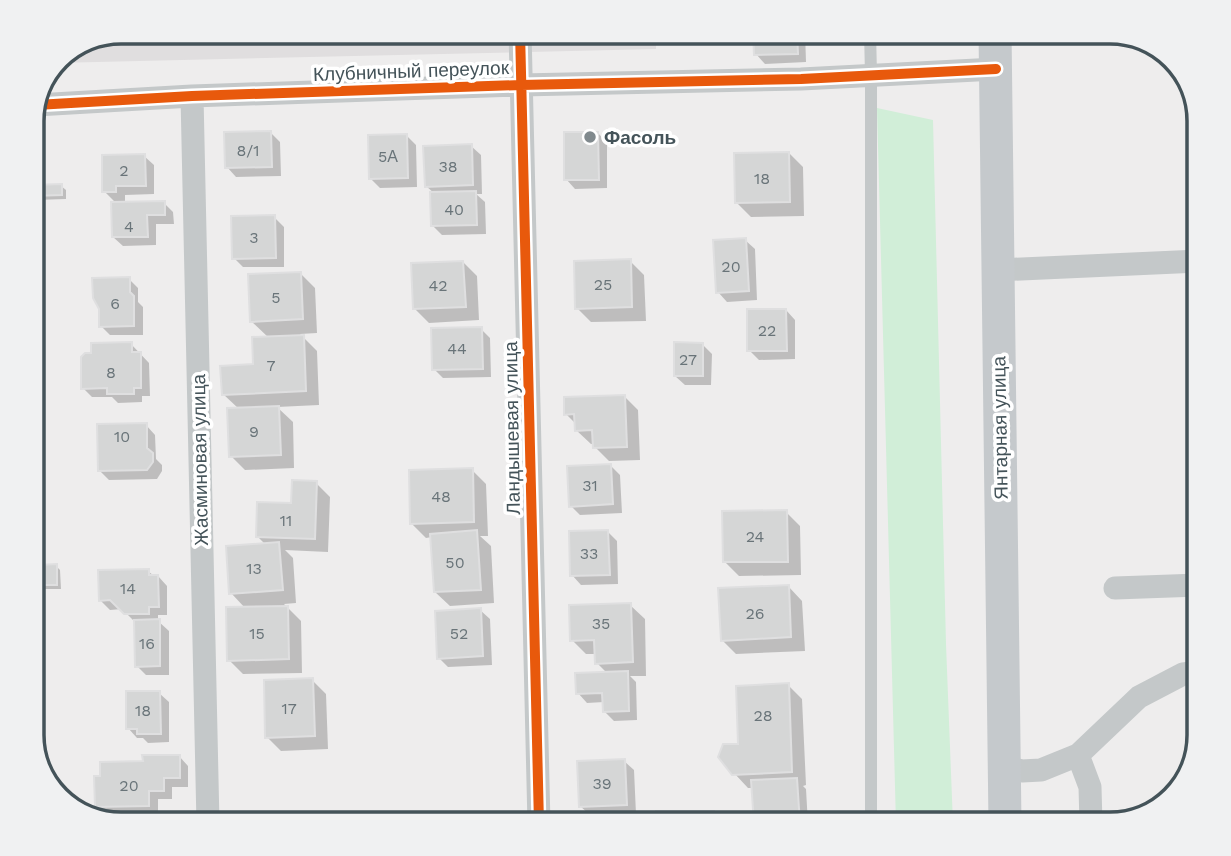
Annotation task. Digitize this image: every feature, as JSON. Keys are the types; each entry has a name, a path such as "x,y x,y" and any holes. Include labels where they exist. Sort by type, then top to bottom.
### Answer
{"street":[{"name":"Ландышевая улица","path":"520,44 540,812"},
{"name":"Янтарная улица","path":"995,44 1005,812"},
{"name":"Клубничный переулок","path":"46,104 192,96 801,79 996,69"},
{"name":"Жасминовая улица","path":"192,96 208,812"},
{"path":"998,270 1187,262"},
{"path":"1115,588 1187,585"},
{"path":"1004,766 1022,771 1041,770 1078,755 1139,697 1187,674"},
{"path":"1078,755 1090,787 1091,812"}],"lane":[{"path":"870,44 871,812"}],"shaded area":[{"path":"121,44 656,44 656,49 70,63 96,48"}],"green space":[{"path":"877,108 933,120 953,812 896,812"}],"building":[{"path":"754,44 798,44 798,54 754,55"},
{"path":"271,131 272,167 225,168 224,132"},
{"path":"564,132 598,132 599,180 564,180"},
{"path":"407,134 408,178 369,179 368,135"},
{"path":"472,144 473,185 425,187 423,146"},
{"path":"789,152 790,202 735,203 734,153"},
{"path":"145,154 146,186 116,186 116,192 102,192 102,155"},
{"path":"62,184 62,195 44,196 44,185"},
{"path":"476,191 477,225 431,226 430,192"},
{"path":"165,201 165,215 147,215 148,237 112,237 111,202"},
{"path":"275,215 276,258 232,259 231,216"},
{"path":"746,238 749,291 716,293 713,240"},
{"path":"631,259 632,307 575,309 574,261"},
{"path":"463,261 466,307 413,309 411,263"},
{"path":"301,272 303,319 250,322 248,274"},
{"path":"130,277 130,292 134,296 134,326 99,327 99,309 93,298 92,278"},
{"path":"747,309 786,309 787,351 747,351"},
{"path":"482,327 483,369 432,370 431,328"},
{"path":"304,335 306,391 222,395 220,366 253,364 252,337"},
{"path":"132,342 132,352 141,352 141,388 134,388 134,394 107,394 107,388 81,389 81,357 85,353 91,353 91,343"},
{"path":"674,342 703,343 703,376 674,376"},
{"path":"625,395 627,447 593,448 592,430 575,431 574,414 564,415 564,397"},
{"path":"279,406 281,455 229,457 227,408"},
{"path":"147,423 147,448 153,453 153,462 147,470 98,471 97,424"},
{"path":"611,464 613,504 569,507 567,466"},
{"path":"473,468 474,522 410,524 409,470"},
{"path":"292,480 317,481 315,539 256,537 257,502 291,503"},
{"path":"787,510 788,562 723,562 722,511"},
{"path":"477,530 481,590 434,592 430,534"},
{"path":"608,530 610,575 570,576 569,531"},
{"path":"279,542 283,590 229,594 226,546"},
{"path":"57,564 57,585 44,585 44,565"},
{"path":"149,569 149,575 158,575 159,607 149,607 149,614 124,614 110,600 99,601 98,570"},
{"path":"789,585 791,637 721,641 718,588"},
{"path":"631,603 633,662 595,664 594,640 570,641 569,605"},
{"path":"288,606 289,659 227,661 226,607"},
{"path":"481,608 483,656 437,659 435,611"},
{"path":"160,619 160,666 135,667 134,620"},
{"path":"628,671 629,711 603,712 602,693 576,694 575,673"},
{"path":"313,678 315,736 265,738 264,680"},
{"path":"789,683 792,772 732,775 718,757 723,744 738,744 736,686"},
{"path":"126,691 160,691 161,734 137,734 137,729 126,729"},
{"path":"142,755 180,755 180,778 164,778 164,791 149,791 149,806 95,807 94,776 100,776 100,762 143,761"},
{"path":"625,759 627,805 579,807 577,761"},
{"path":"797,778 799,812 753,812 751,780"},
{"path":"656,811 714,811 714,812"}],"cycle path":[{"path":"520,44 539,812"},
{"path":"46,104 192,96 801,79 996,69"}],"place":[{"name":"Фасоль","path":"590,137"}]}
